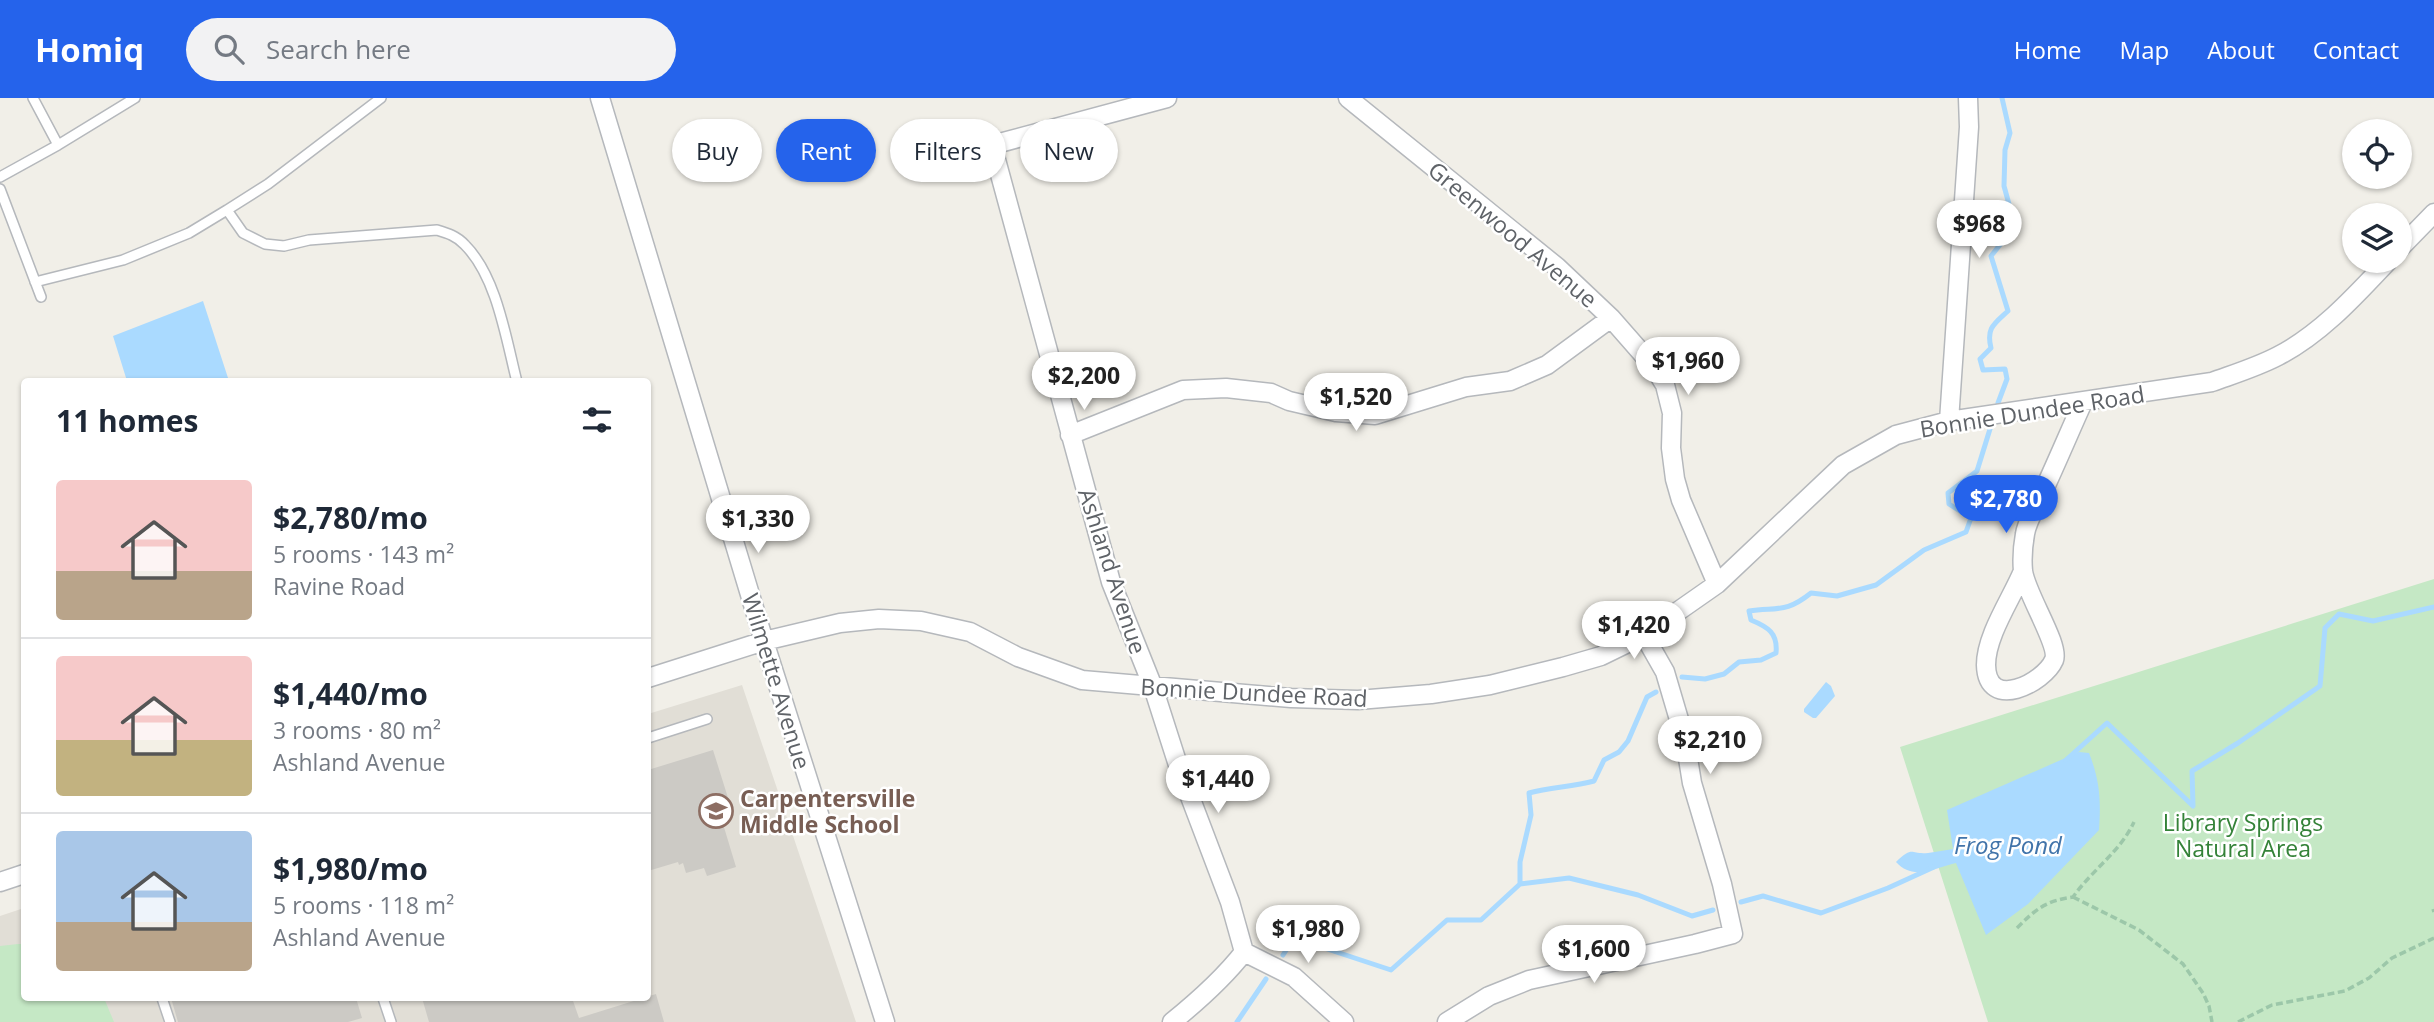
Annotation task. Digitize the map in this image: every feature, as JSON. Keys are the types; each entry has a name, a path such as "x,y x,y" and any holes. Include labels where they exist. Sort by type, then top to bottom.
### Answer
{"street":[{"name":"Wilmette Avenue","path":"600,98 764,641 885,1022"},
{"name":"Ashland Avenue","path":"1167,98 992,145 1111,582 1153,687 1177,762 1230,902 1244,952"},
{"name":"Greenwood Avenue","path":"1348,98 1557,267 1611,318 1654,367 1665,385 1672,413 1671,448 1675,479 1717,584"},
{"path":"1949,421 1969,127 1968,98"},
{"path":"2412,236 2434,213"},
{"name":"Bonnie Dundee Road","path":"651,677 764,641 840,623 878,619 921,621 970,632 1018,657 1082,680 1290,698 1359,700 1431,694 1490,685 1601,656 1644,635 1717,584 1843,465 1896,435 1949,421 2213,382 2279,355 2319,327 2376,273"},
{"path":"1070,435 1184,390 1226,388 1263,393 1336,412 1375,415 1466,387 1510,381 1547,365 1611,318"},
{"path":"2023,571 1994,635 1986,664 1988,677 1993,685 2007,692 2024,685 2048,669 2055,657 2053,644 2029,595 2023,571 2025,531 2083,402"},
{"path":"1447,1022 1489,996 1529,980 1733,934 1722,884 1692,783 1685,740 1665,672 1644,635"},
{"path":"0,882 21,875"},
{"path":"1172,1022 1203,997 1244,952 1294,977 1344,1022"}],"lane":[{"path":"33,98 58,145"},
{"path":"0,177 135,98"},
{"path":"36,282 123,260 189,233 268,184 380,98"},
{"path":"0,189 41,298"},
{"path":"227,210 243,233 265,244 284,246 309,240 436,230 453,235 471,252 487,279 501,317 516,378"},
{"path":"651,737 707,719"},
{"path":"163,1001 170,1022"},
{"path":"384,1001 391,1022"}],"path":[{"path":"2073,897 2084,881 2126,841 2134,822"},
{"path":"2017,928 2036,908 2052,901 2073,897 2139,930 2183,964 2203,993 2212,1022"},
{"path":"2238,1022 2272,1005 2345,991 2369,978 2392,958 2434,938"}],"shaded area":[{"name":"Carpentersville Middle School","path":"742,685 856,1022 0,1022 0,916 21,909 21,1001 651,1001 651,713"}],"green space":[{"name":"Library Springs Natural Area","path":"2434,579 2434,1022 1988,1022 1900,747"},
{"path":"21,944 21,1001 105,1001 114,1022 0,1022 0,946"}],"water":[{"path":"203,301 228,378 126,378 113,336"},
{"path":"1826,682 1835,696 1816,718 1813,718 1804,712 1804,709"},
{"name":"Frog Pond","path":"2079,752 2089,753 2098,782 2099,830 2028,904 1986,935 1956,863 1917,872 1909,871 1896,862 1909,852 1928,853 1953,849 1947,810"}],"building":[{"path":"713,750 729,801 717,804 736,867 707,876 704,868 686,873 683,863 679,865 678,862 651,870 651,769"},
{"path":"656,994 664,1022 429,1022 423,1001 573,1001 579,1018 634,1001 651,1001 651,996"},
{"path":"172,1001 357,1001 362,1018 348,1022 178,1022"}],"waterway":[{"path":"1998,403 2007,379 2005,369 1983,370 1980,359 1991,348 1992,327 2008,311 1991,256 2015,226 2004,186 2005,150 2010,133 2002,98"},
{"path":"1682,677 1705,679 1724,674 1739,662 1761,660 1776,653 1771,632 1751,620 1749,611 1795,604 1811,593 1837,596 1876,585 1924,550 1966,532 1971,518 1949,504 1948,493 1977,471 1990,429"},
{"path":"2066,760 2107,723 2193,806 2192,771 2238,743 2320,686 2325,628 2339,614 2373,621 2434,607"},
{"path":"1520,884 1520,862 1531,815 1529,793 1594,781 1604,760 1619,752 1628,741 1647,697 1656,692"},
{"path":"1741,902 1763,896 1821,913 1888,888 1934,867"},
{"path":"1283,955 1294,938 1391,970 1447,920 1481,920 1520,884 1569,878 1638,895 1692,916 1713,910"},
{"path":"1237,1022 1266,979"}],"place":[{"name":"Carpentersville Middle School","path":"716,811"}]}
